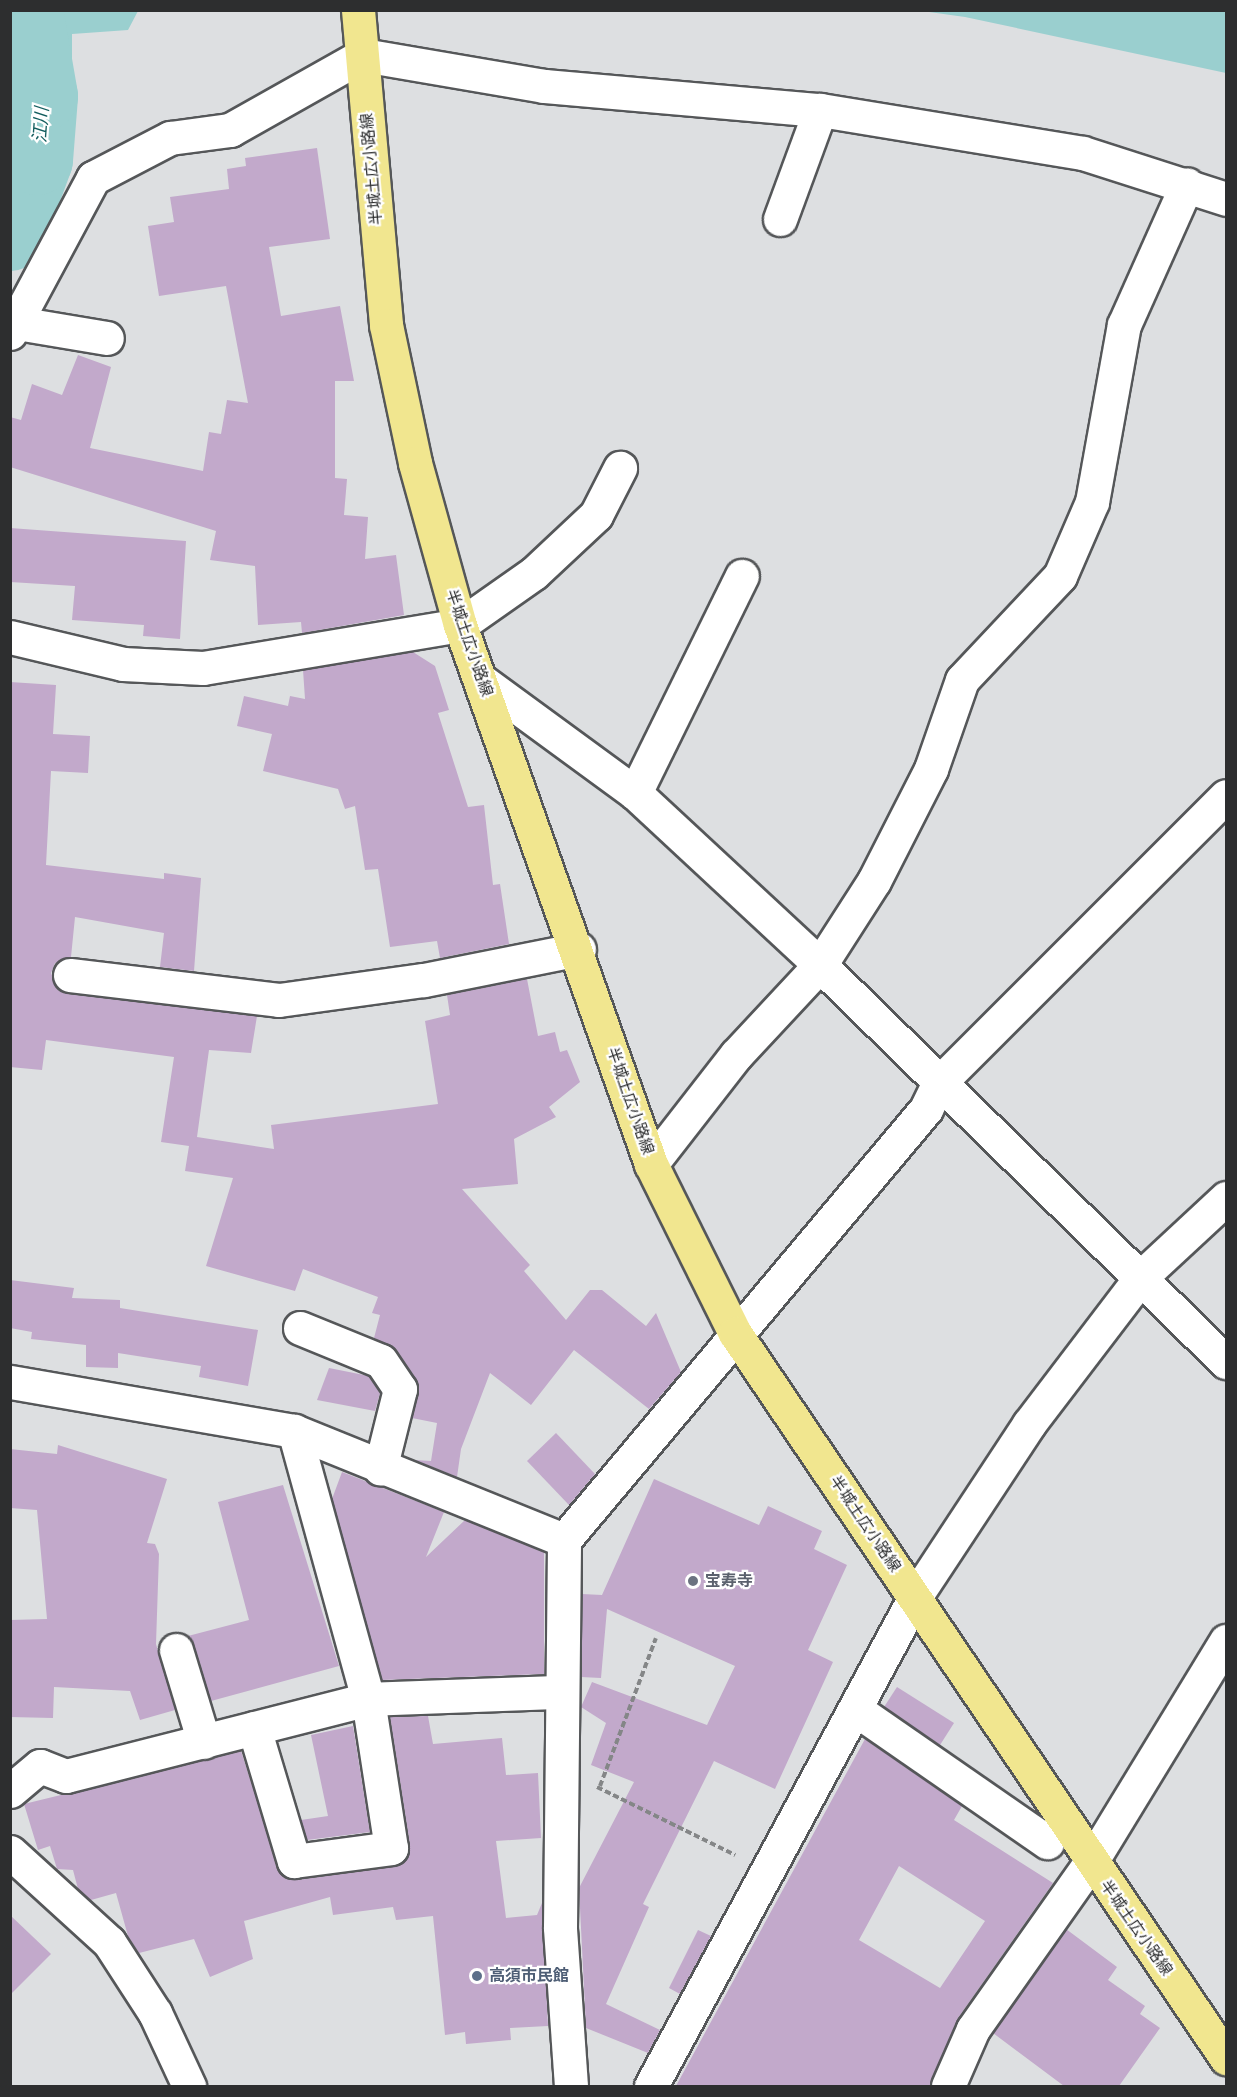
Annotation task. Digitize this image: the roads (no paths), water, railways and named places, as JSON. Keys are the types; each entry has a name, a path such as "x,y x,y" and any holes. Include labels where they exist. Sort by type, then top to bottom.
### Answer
{"main road":[{"name":"半城土広小路線","path":"358,10 386,325 415,463 460,625 579,949 651,1164 735,1333 915,1597 1091,1862 1227,2058"}],"street":[{"path":"108,338 14,328 93,178 170,138 230,130 363,55 544,86 820,110 1083,153 1187,184 1227,199"},
{"path":"780,219 820,110"},
{"path":"651,1164 736,1055 820,964 874,881 931,769 962,680 1060,576 1092,502 1124,325 1187,184"},
{"path":"10,637 123,664 203,668 460,625 534,573 596,515 620,468"},
{"path":"635,793 742,576"},
{"path":"482,681 635,793 820,964 938,1084 1227,1362"},
{"path":"571,2086 560,1927 560,1692 564,1540 735,1333 926,1108 938,1084 1227,796"},
{"path":"70,975 279,1000 424,980 579,949"},
{"path":"651,2086 915,1597 1029,1424 1141,1278 1227,1198"},
{"path":"300,1328 381,1361 400,1389 380,1469"},
{"path":"10,1382 294,1431 380,1469 564,1540"},
{"path":"254,1728 294,1862 391,1848 368,1699 294,1431"},
{"path":"948,2086 973,2029 1091,1862 1227,1641"},
{"path":"176,1650 204,1742"},
{"path":"10,1791 40,1766 66,1776 368,1699 560,1692"},
{"path":"855,1708 1047,1842"},
{"path":"10,1852 110,1942 155,2013 189,2086"}],"water":[{"path":"11,10 138,11 128,30 72,34 72,69 11,67"},
{"path":"922,11 1226,11 1226,73 965,17"}],"waterway":[{"name":"江川","path":"10,236 38,160 43,96 28,10"}],"place":[{"name":"宝寿寺","path":"693,1581"},
{"name":"高須市民館","path":"477,1976"}]}
